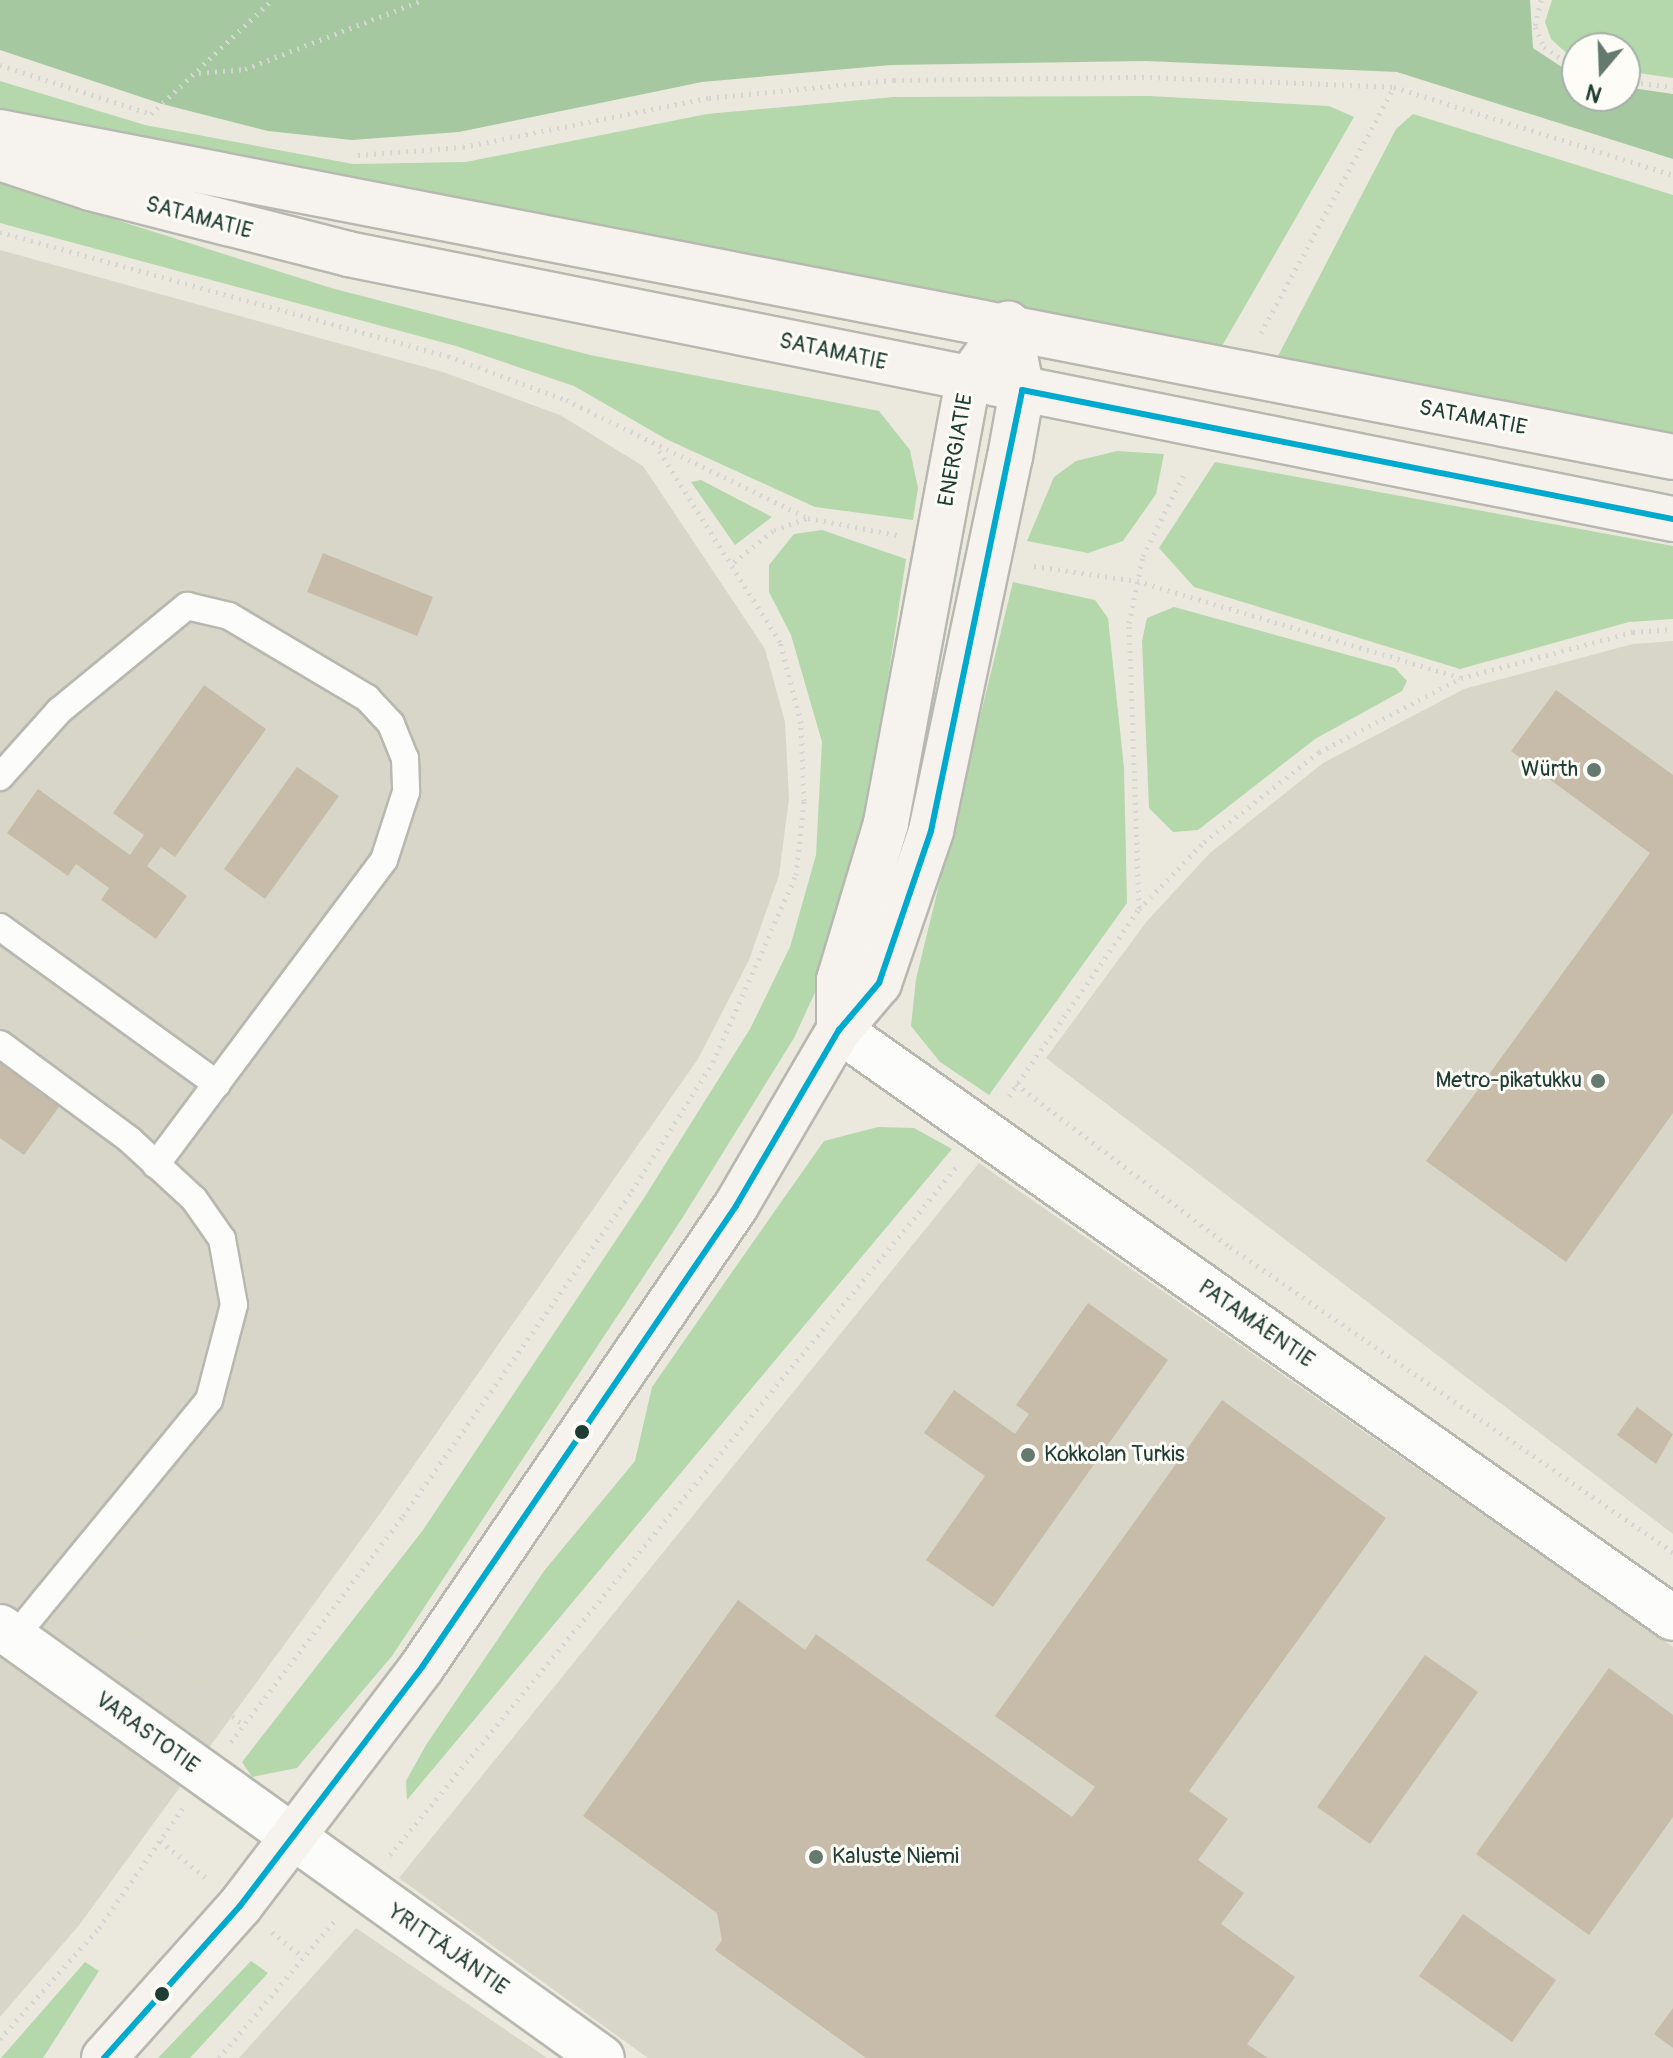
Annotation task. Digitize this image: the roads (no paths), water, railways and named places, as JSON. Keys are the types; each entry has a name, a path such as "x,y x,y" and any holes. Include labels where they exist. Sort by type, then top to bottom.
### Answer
{"main road":[{"name":"SATAMATIE","path":"0,132 1008,323 1673,457"},
{"name":"SATAMATIE","path":"0,158 209,222 348,254 1673,519"},
{"name":"ENERGIATIE","path":"839,1030 839,980 886,823 968,380 1008,323"},
{"path":"104,2058 294,1839 422,1667 736,1206 839,1030 879,983 931,831 1022,390 1008,323"}],"street":[{"name":"PATAMÄENTIE","path":"839,1030 987,1130 1673,1618"},
{"name":"VARASTOTIE","path":"7,1632 294,1839"},
{"name":"YRITTÄJÄNTIE","path":"294,1839 588,2054"}],"lane":[{"path":"0,777 71,700 187,606 229,616 367,698 391,724 405,758 406,792 384,860 156,1165"},
{"path":"0,927 217,1084"},
{"path":"0,1044 156,1165 194,1199 222,1239 232,1271 234,1305 220,1378 179,1441 58,1585 7,1632"}],"place":[{"name":"Würth","path":"1594,770"},
{"name":"Metro-pikatukku","path":"1598,1081"},
{"name":"Kokkolan Turkis","path":"1028,1455"},
{"name":"Kaluste Niemi","path":"816,1857"}]}
